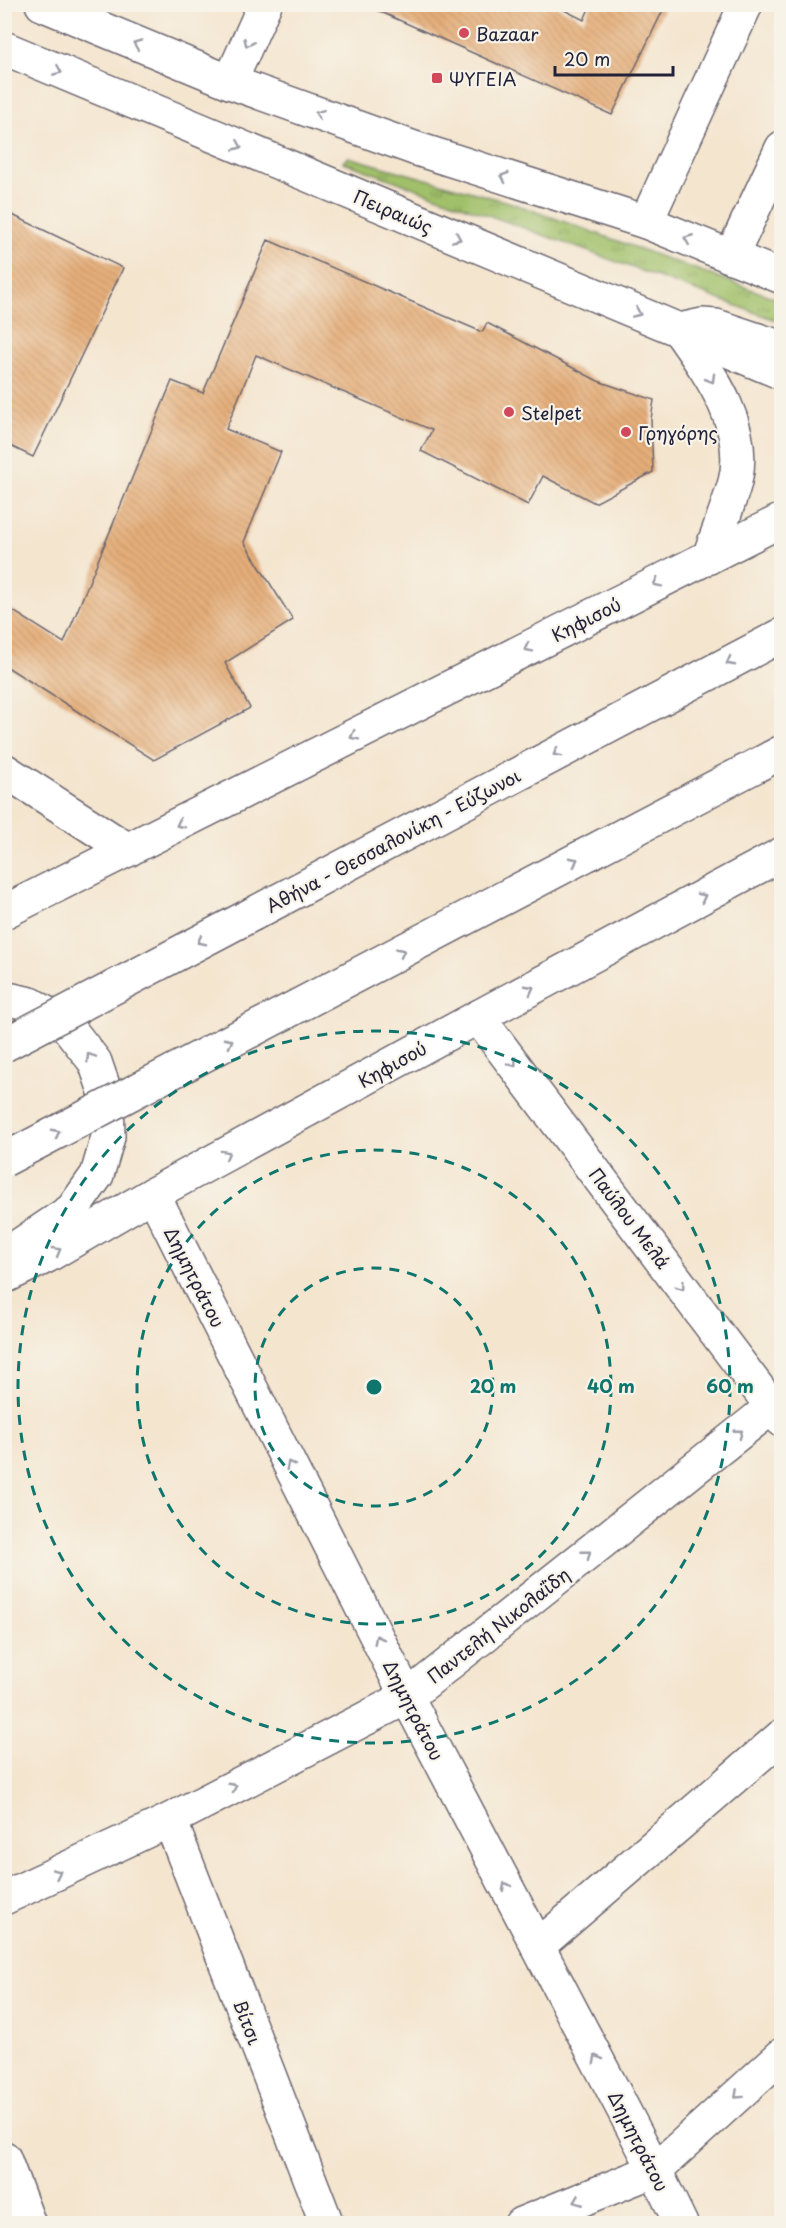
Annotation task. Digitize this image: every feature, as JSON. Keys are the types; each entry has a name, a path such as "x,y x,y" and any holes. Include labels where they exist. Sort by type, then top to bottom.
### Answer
{"main road":[{"path":"42,4 230,82 414,148 646,222 782,277"},
{"path":"230,82 265,4"},
{"path":"646,222 746,4"},
{"name":"Πειραιώς","path":"4,48 782,374"},
{"path":"731,257 782,148"},
{"path":"709,557 735,481 738,458 736,434 723,400 704,366 678,330 702,325 716,326 782,348"},
{"name":"Κηφισού","path":"4,912 782,520"},
{"name":"Αθήνα - Θεσσαλονίκη - Εύζωνοι","path":"4,1045 782,635"},
{"path":"4,1161 782,752"},
{"path":"4,770 128,850"},
{"name":"Κηφισού","path":"4,1277 47,1256 153,1194 782,854"},
{"path":"4,998 31,1004 67,1026 95,1062 107,1097 108,1137 97,1175 72,1210 4,1256"},
{"name":"Παύλου Μελά","path":"478,1017 777,1414"},
{"name":"Δημητράτου","path":"153,1194 407,1697 681,2223"},
{"name":"Παντελή Νικολαΐδη","path":"4,1898 170,1820 407,1697 777,1414"},
{"path":"538,1947 782,1736"},
{"name":"Βίτσι","path":"170,1820 327,2223"},
{"path":"521,2223 655,2170 782,2055"},
{"path":"4,2158 29,2223"}],"green space":[{"path":"348,157 515,204 781,300 781,322 343,162"}],"building":[{"path":"363,4 552,4 584,20 591,4 666,4 612,115"},
{"path":"4,211 123,268 33,457 4,443"},
{"path":"268,240 482,332 487,323 598,381 654,400 651,419 653,472 595,503 543,476 528,505 421,451 432,430 256,355 226,429 281,452 244,542 293,620 225,663 250,708 154,760 4,665 4,605 64,643 172,381 203,393"}],"place":[{"name":"Bazaar","path":"464,33"},
{"name":"ΨΥΓΕΙΑ","path":"437,78"},
{"name":"Stelpet","path":"509,412"},
{"name":"Γρηγόρης","path":"626,432"}]}
